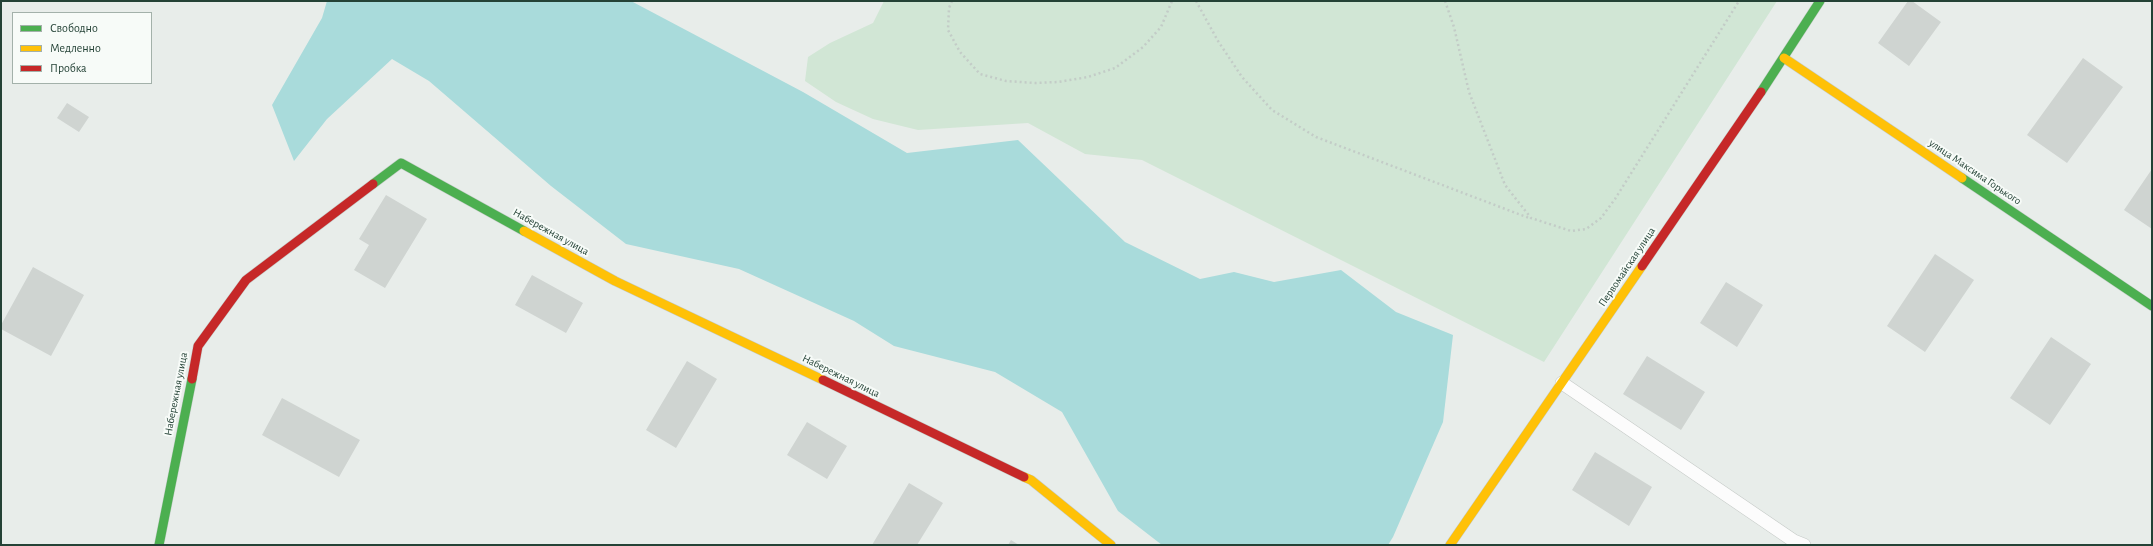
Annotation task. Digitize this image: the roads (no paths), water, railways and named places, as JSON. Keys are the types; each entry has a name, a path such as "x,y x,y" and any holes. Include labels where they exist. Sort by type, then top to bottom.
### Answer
{"street":[{"name":"Первомайская улица","path":"1450,545 1784,58 1820,1"},
{"name":"улица Максима Горького","path":"1784,58 2152,306"},
{"name":"Набережная улица","path":"159,545 198,346 246,280 401,163 615,281 1031,480 1111,545"}],"lane":[{"path":"1562,383 1794,541 1804,545"}],"water":[{"path":"327,1 631,1 803,92 907,153 1018,140 1125,242 1200,279 1234,272 1274,282 1341,270 1396,312 1453,335 1443,422 1393,537 1388,545 1162,545 1118,511 1062,412 995,372 894,346 854,321 739,269 626,244 551,186 429,81 392,59 327,119 294,161 272,105 322,18"}]}
